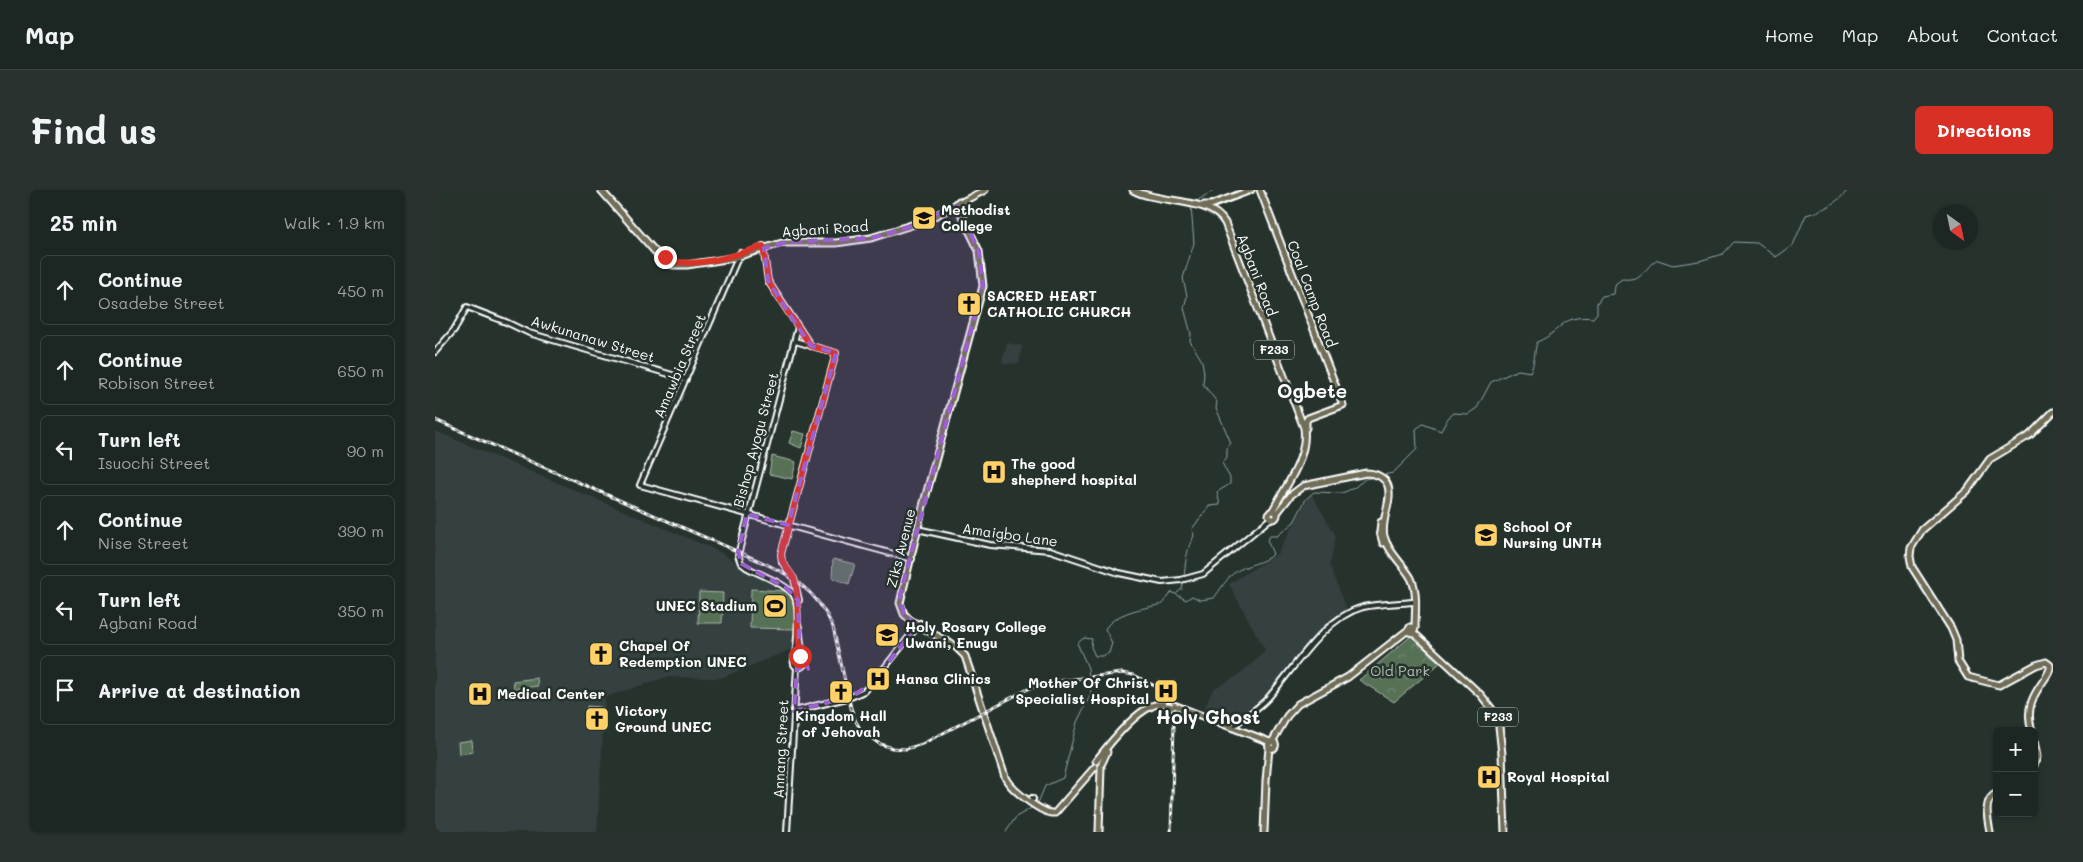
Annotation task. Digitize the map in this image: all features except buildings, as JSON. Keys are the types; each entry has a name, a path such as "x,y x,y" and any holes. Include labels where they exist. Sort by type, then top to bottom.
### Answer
{"main road":[{"name":"Agbani Road","path":"602,190 652,249 668,262 687,265 788,242 836,243 871,238 909,227 985,190"},
{"name":"Agbani Road","path":"958,203 980,190"},
{"path":"1133,190 1152,198 1194,203"},
{"path":"1137,190 1151,195 1210,208 1251,190"},
{"name":"Coal Camp Road","path":"1260,190 1343,405 1306,420 1307,437 1303,458 1276,512"},
{"name":"Ziks Avenue","path":"958,203 982,250 986,286 918,529 903,604 909,616 919,624 953,642 966,653 975,670 1011,783 1048,813 1056,813 1097,765"},
{"name":"Agbani Road","path":"1210,208 1219,215 1225,224 1304,425 1305,436 1299,461 1276,512"},
{"path":"764,247 768,281 811,346"},
{"name":"Amawbia Street","path":"740,254 640,485 747,514"},
{"name":"Awkunanaw Street","path":"435,352 454,330 467,307 533,335 686,379"},
{"name":"Bishop Ayogu Street","path":"796,594 746,567 739,559 738,552 798,327"},
{"path":"795,341 836,353 788,525 781,558 784,565 793,575 796,594 794,664 797,667 803,666 803,658 799,638 796,594"},
{"path":"2031,727 2029,715 2031,705 2038,688 2050,673 2050,665 2046,662 2036,665 1999,684 1968,676 1958,661 1956,640 1951,628 1912,567 1910,553 1912,543 1919,534 1967,491 1990,458 2031,435 2053,412"},
{"path":"1271,518 1275,518 1276,512 1308,486 1362,476 1377,477 1386,484 1388,491 1384,537 1413,582 1415,604 1413,631"},
{"path":"1377,477 1382,482 1386,491 1380,536 1409,580 1413,602 1413,631"},
{"path":"747,514 911,559"},
{"name":"Amaigbo Lane","path":"918,529 984,544 1054,551 1119,573 1155,582 1184,580 1209,570 1271,518"},
{"path":"1232,728 1266,700 1312,645 1340,618 1375,604 1413,602"},
{"path":"796,711 864,692 919,624"},
{"path":"1265,832 1267,781 1271,745 1287,716 1302,703 1348,677 1413,631"},
{"name":"F233","path":"1413,631 1481,695 1498,717 1502,750 1505,832"},
{"path":"794,659 799,656 803,658"},
{"name":"Annang Street","path":"787,832 796,711 797,667"},
{"path":"1098,832 1097,765 1129,724 1143,711 1155,704 1170,705 1271,745"},
{"path":"1170,705 1271,745"},
{"path":"1990,832 1987,805 1993,795"}],"highlighted area":[{"path":"957,205 979,251 983,286 900,595 904,614 918,625 874,681 853,696 794,711 797,667 808,669 799,638 798,600 786,588 742,564 738,552 747,514 788,525 836,353 811,346 768,281 764,248 788,242 871,238 909,227"}],"shaded area":[{"path":"1007,343 1022,346 1019,363 1005,364 1002,361"},
{"path":"435,431 716,550 790,595 797,618 792,649 721,678 667,677 605,697 597,832 435,832"},
{"path":"1311,493 1336,536 1330,565 1347,610 1323,630 1268,694 1228,725 1202,714 1213,689 1237,676 1265,650 1229,584 1277,554"},
{"name":"Mother Of Christ Specialist Hospital","path":"1163,681 1177,698 1174,704 1169,703 1157,689"}],"green space":[{"path":"793,431 805,434 801,448 789,443"},
{"path":"772,456 796,462 792,479 769,474"},
{"path":"833,559 855,564 849,584 832,578"},
{"path":"751,589 785,591 794,603 795,629 750,628"},
{"path":"699,592 723,593 722,623 698,623"},
{"name":"Old Park","path":"1411,636 1440,663 1394,702 1359,680"},
{"path":"537,678 538,686 514,689 513,681"},
{"path":"587,706 600,707 600,728 586,727"},
{"path":"472,740 473,752 459,754 458,742"}],"waterway":[{"path":"1195,202 1214,190"},
{"path":"1383,475 1393,473 1417,449 1416,429 1423,424 1441,431 1448,418 1454,413 1468,414 1477,408 1491,382 1518,370 1530,372 1537,342 1567,321 1582,317 1593,318 1597,313 1597,303 1602,296 1613,294 1614,285 1622,279 1638,276 1658,260 1673,265 1699,261 1723,254 1734,242 1757,243 1776,257 1793,245 1806,215 1829,206 1848,190"},
{"path":"1177,593 1182,589 1187,555 1194,536 1192,529 1209,506 1220,505 1217,492 1230,484 1230,478 1222,463 1227,457 1227,448 1231,443 1216,408 1217,402 1203,384 1202,361 1190,341 1191,334 1184,308 1187,296 1183,278 1194,243 1191,206"},
{"path":"1038,803 1045,786 1063,778 1077,722 1091,694 1088,668 1077,643 1084,638 1092,639 1091,647 1095,656 1102,656 1109,653 1112,643 1105,629 1116,618 1139,609 1163,604 1172,592 1186,600 1192,596 1200,600 1214,598 1234,573 1273,554 1267,540 1270,536 1277,536 1294,522 1306,499 1314,492 1342,493 1354,488 1365,479 1376,477"},
{"path":"1006,832 1016,817 1033,807"}],"railway":[{"path":"435,420 755,559 780,571 801,585 819,603 833,627 855,720 861,730 878,743 892,748 906,749 922,744 1030,688 1050,682 1122,673 1134,675 1153,685 1162,693 1171,708 1174,725 1171,832"}],"place":[{"name":"Methodist College","path":"924,218"},
{"name":"SACRED HEART CATHOLIC CHURCH","path":"969,304"},
{"name":"The good shepherd hospital","path":"994,472"},
{"name":"School Of Nursing UNTH","path":"1486,535"},
{"name":"UNEC Stadium","path":"775,606"},
{"name":"Holy Rosary College Uwani, Enugu","path":"887,635"},
{"name":"Chapel Of Redemption UNEC","path":"601,654"},
{"name":"Hansa Clinics","path":"878,679"},
{"name":"Mother Of Christ Specialist Hospital","path":"1166,691"},
{"name":"Kingdom Hall of Jehovah","path":"841,692"},
{"name":"Medical Center","path":"480,694"},
{"name":"Victory Ground UNEC","path":"597,719"},
{"name":"Royal Hospital","path":"1489,777"}],"district":[{"name":"Ogbete","path":"1312,391"},
{"name":"Holy Ghost","path":"1208,717"}],"route":[{"path":"665,257 672,261 693,262 720,258 763,246 768,281 789,314 811,346 836,353 781,554 782,562 791,572 794,579 798,596 799,638 803,658 800,656"}]}
